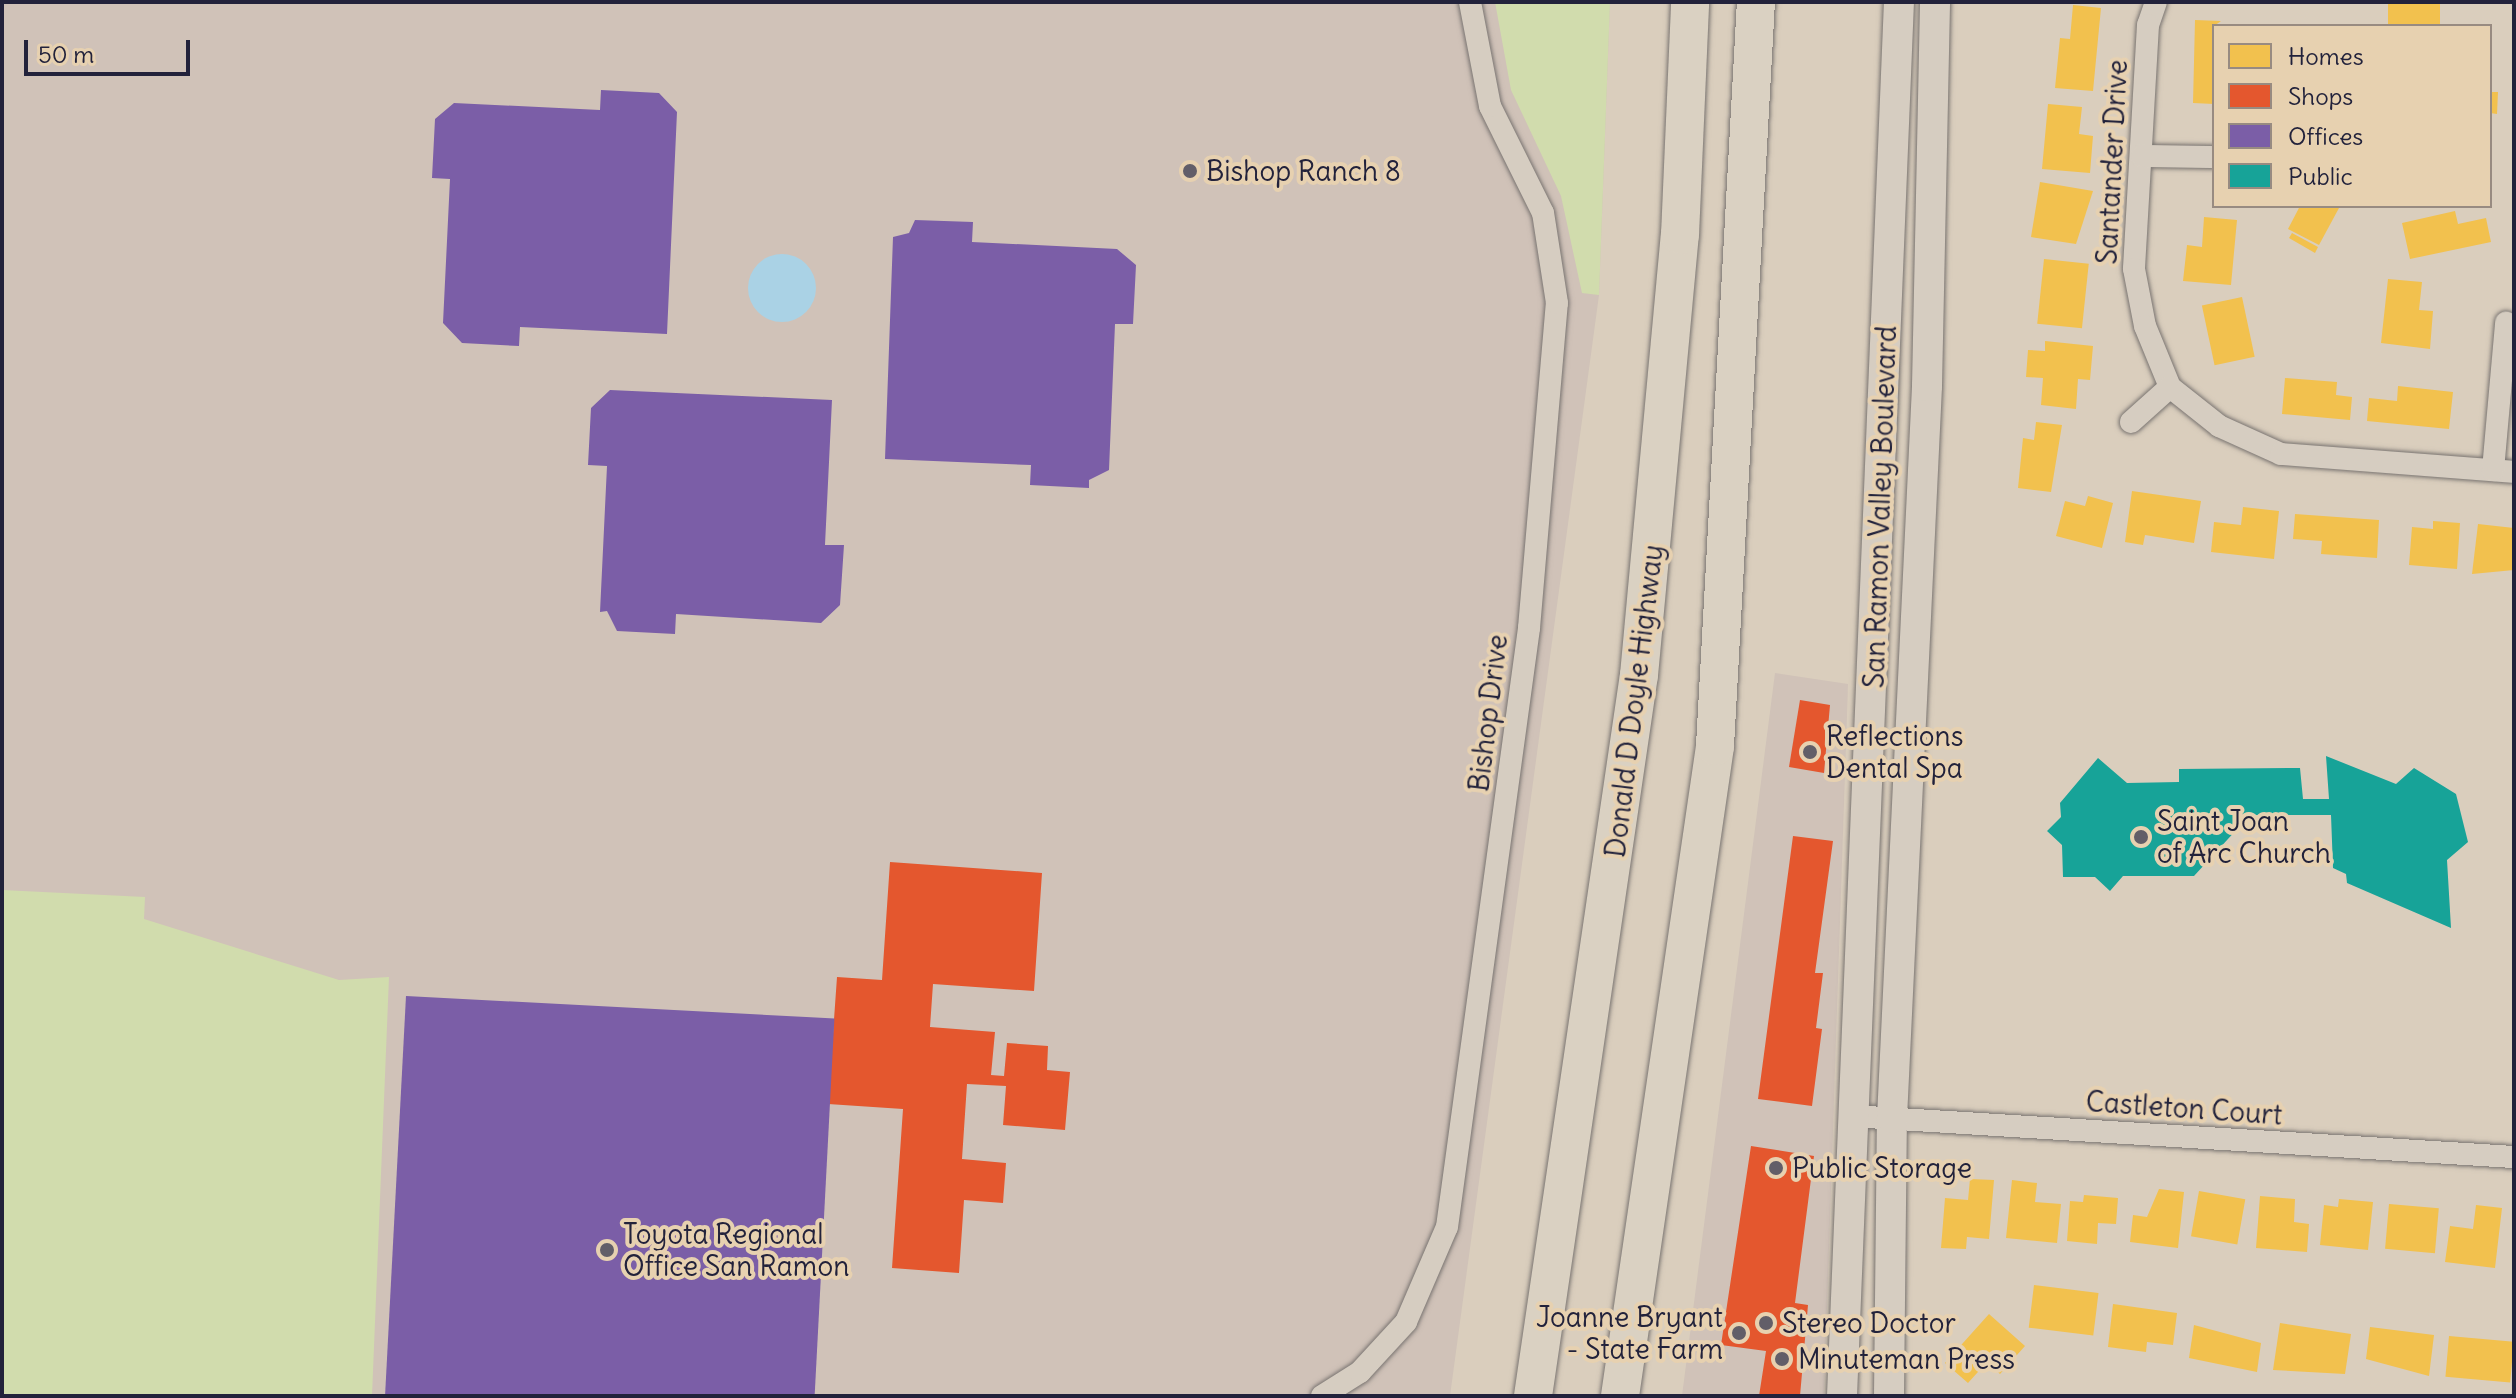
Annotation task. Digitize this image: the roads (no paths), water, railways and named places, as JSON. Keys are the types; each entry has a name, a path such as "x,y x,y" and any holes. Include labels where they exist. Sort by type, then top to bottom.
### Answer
{"highway":[{"name":"Donald D Doyle Highway","path":"1533,1396 1639,675 1680,235 1690,2"},
{"path":"1620,1396 1715,746 1756,2"}],"main road":[{"name":"San Ramon Valley Boulevard","path":"1842,1396 1851,1116 1899,2"},
{"name":"San Ramon Valley Boulevard","path":"1889,1396 1892,1118 1927,386 1935,2"}],"street":[{"name":"Bishop Drive","path":"1322,1396 1360,1372 1406,1322 1447,1227 1529,628 1557,303 1543,213 1490,106 1470,2"},
{"name":"Santander Drive","path":"2156,2 2148,25 2134,269 2145,326 2170,387 2219,426 2281,454 2504,471"},
{"path":"2142,156 2212,157"},
{"path":"2504,471 2506,323"},
{"path":"2131,422 2170,387"},
{"name":"Castleton Court","path":"1851,1116 2514,1157"}],"water":[{"path":"775,254 789,254 801,259 811,269 816,288 811,307 801,317 789,322 775,322 763,317 753,307 748,295 748,281 753,269 763,259"}],"place":[{"name":"Bishop Ranch 8","path":"1190,171"},
{"name":"Reflections Dental Spa","path":"1810,752"},
{"name":"Saint Joan of Arc Church","path":"2141,837"},
{"name":"Public Storage","path":"1776,1168"},
{"name":"Toyota Regional Office San Ramon","path":"607,1250"},
{"name":"Stereo Doctor","path":"1766,1323"},
{"name":"Joanne Bryant - State Farm","path":"1739,1333"},
{"name":"Minuteman Press","path":"1782,1359"}]}
